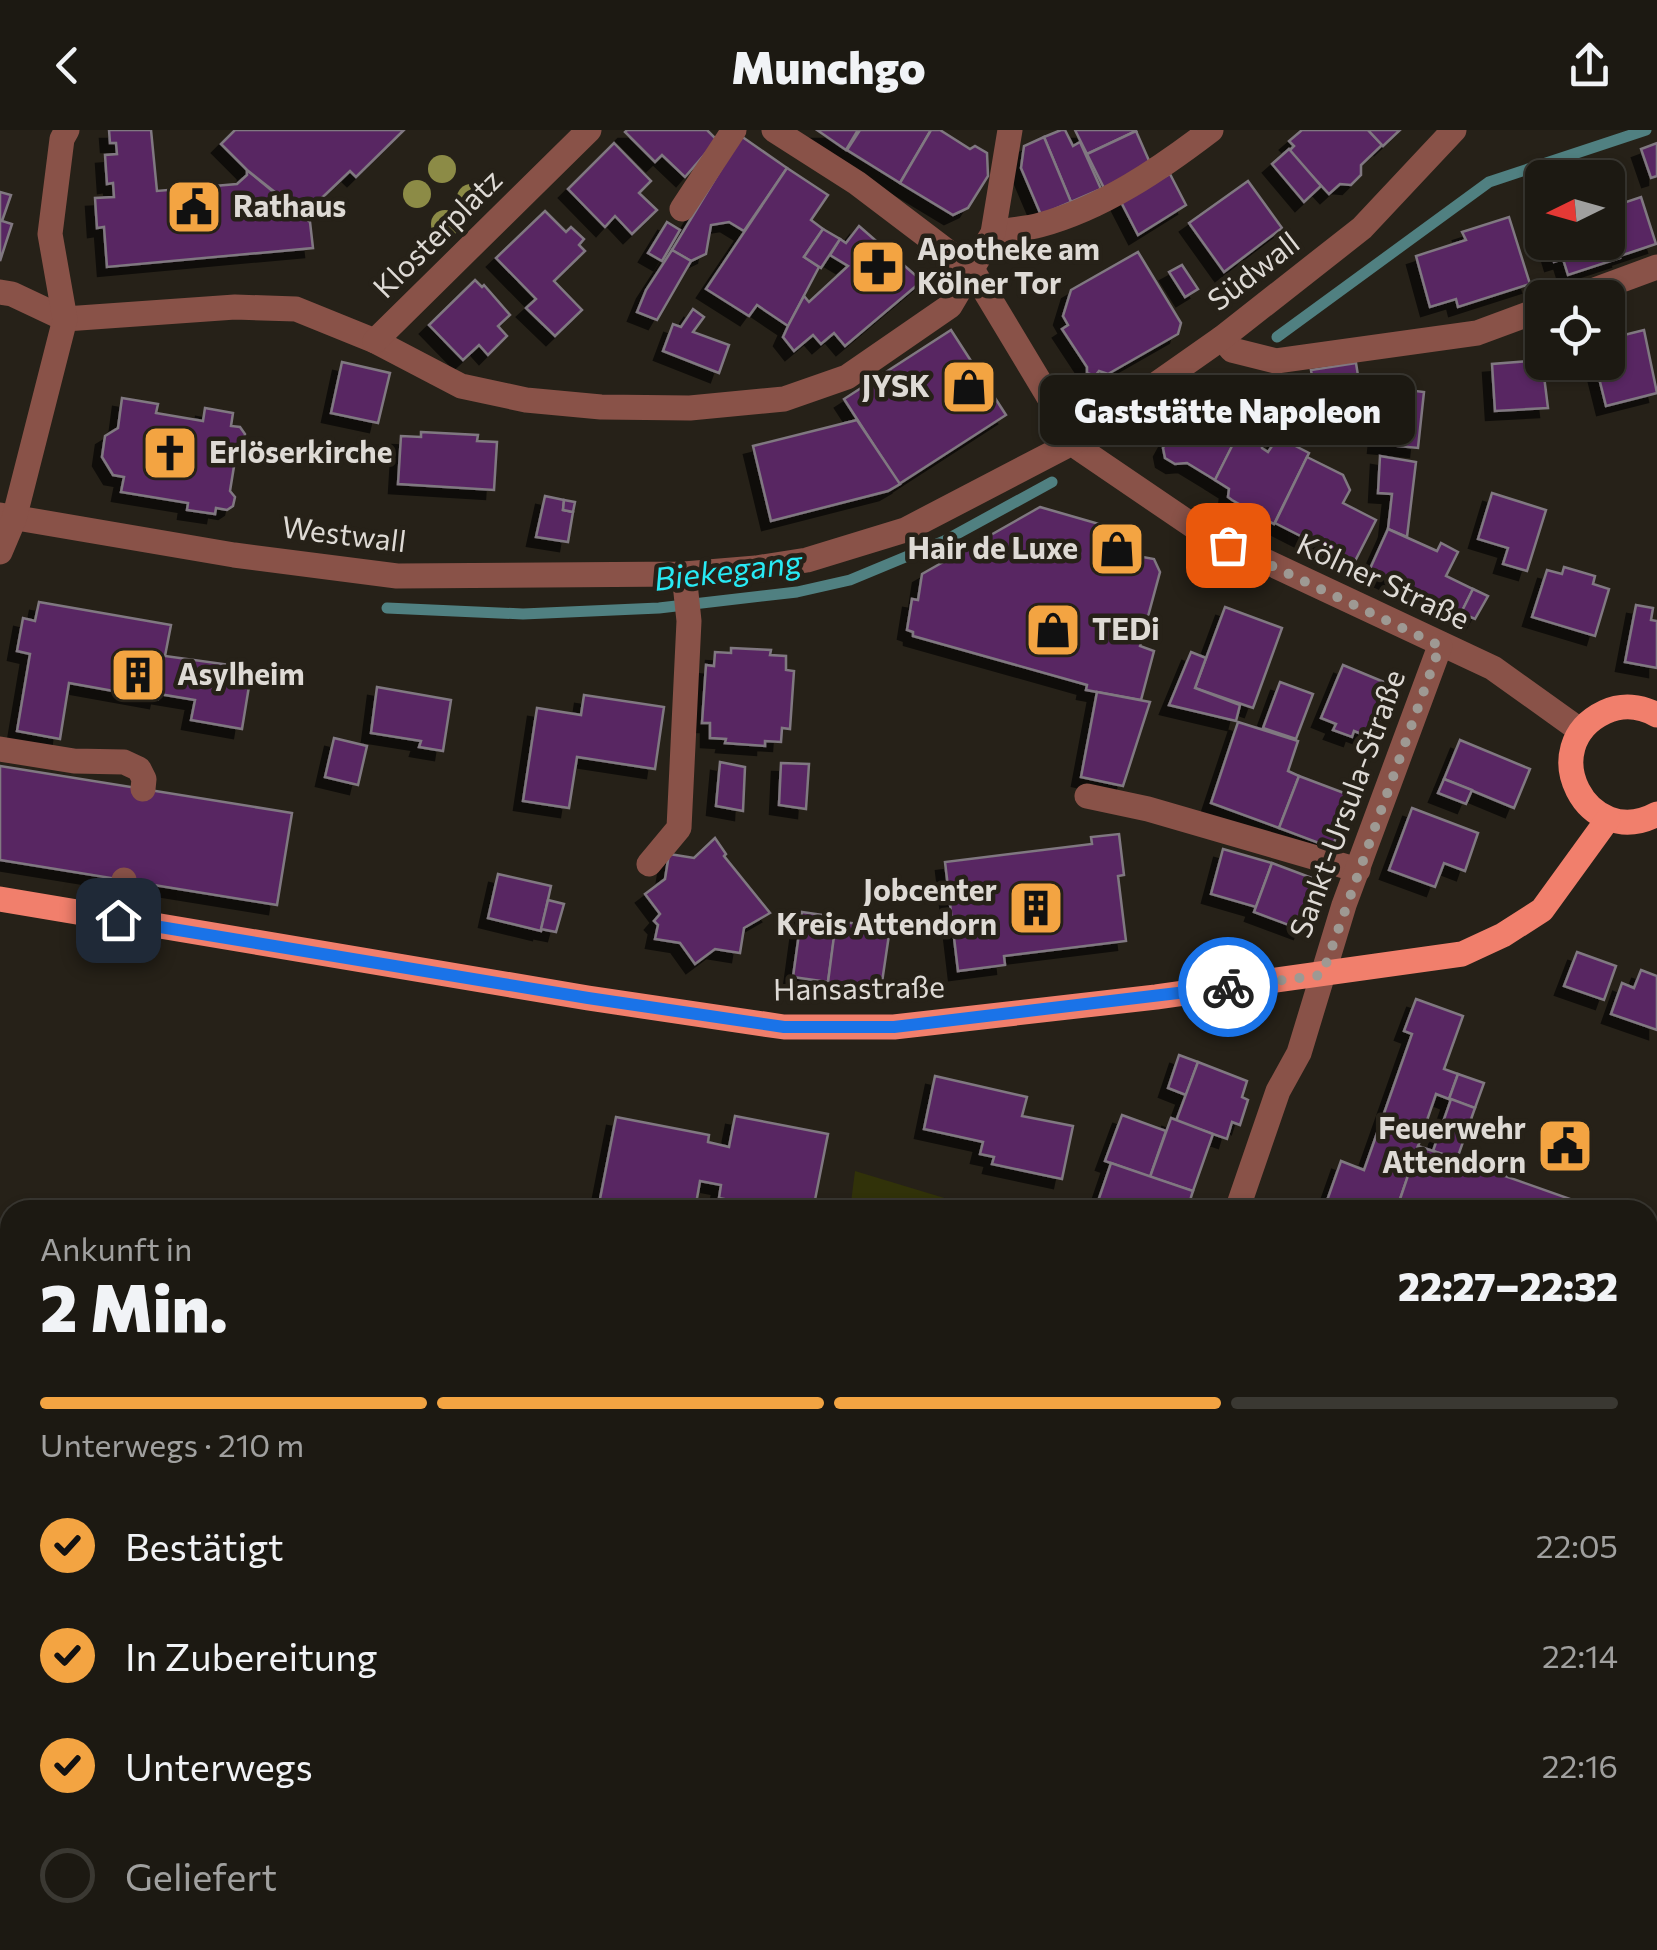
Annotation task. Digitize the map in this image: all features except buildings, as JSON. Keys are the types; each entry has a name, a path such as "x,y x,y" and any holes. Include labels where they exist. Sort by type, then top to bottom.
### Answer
{"main road":[{"path":"1657,715 1629,707 1594,718 1581,731 1570,764 1573,782 1593,810 1608,819 1628,822 1647,820 1657,814"},
{"name":"Hansastraße","path":"0,899 784,1027 894,1027 1462,954 1504,935 1542,910 1608,819"}],"street":[{"path":"0,552 65,319 50,234 66,130"},
{"name":"Klosterplatz","path":"375,342 590,130"},
{"path":"682,209 734,130"},
{"name":"Kölner Straße","path":"774,130 857,184 972,270 1074,442 1198,530 1493,668 1581,731"},
{"path":"0,292 65,319 268,306 296,309 375,342 460,386 526,400 601,407 690,408 784,400 847,377 950,306 993,233 1010,130"},
{"path":"993,233 1040,225 1108,198 1162,168 1211,130"},
{"name":"Südwall","path":"1074,442 1222,338 1362,228 1454,130"},
{"path":"1622,280 1657,267"},
{"path":"1222,338 1232,350 1276,361 1476,333 1525,315"},
{"name":"Westwall","path":"7,517 234,555 397,576 684,578 806,560 905,530 1074,442"},
{"path":"648,864 678,828 689,621 684,578"},
{"name":"Sankt-Ursula-Straße","path":"1240,1200 1278,1090 1299,1054 1358,870 1440,646"},
{"path":"0,749 74,761 124,762 139,769 144,789"},
{"path":"1087,796 1148,809 1358,870"},
{"path":"118,920 124,880"}],"shaded area":[{"path":"855,1171 951,1200 851,1200"}],"waterway":[{"name":"Biekegang","path":"1277,337 1489,182 1646,130"},
{"name":"Biekegang","path":"387,608 523,614 659,608 797,592 850,580 944,541 1052,482"}],"way so far":[{"path":"1228,545 1440,646 1322,975 1228,987"}],"place":[{"name":"Rathaus","path":"194,207"},
{"name":"Apotheke am Kölner Tor","path":"878,267"},
{"name":"JYSK","path":"969,387"},
{"name":"Erlöserkirche","path":"170,453"},
{"name":"Gaststätte Napoleon","path":"1228,545"},
{"name":"Hair de Luxe","path":"1117,549"},
{"name":"TEDi","path":"1053,630"},
{"name":"Asylheim","path":"138,675"},
{"name":"Jobcenter Kreis Attendorn","path":"1036,908"},
{"name":"Feuerwehr Attendorn","path":"1565,1146"}],"route":[{"path":"118,920 784,1027 894,1027 1228,987"}]}
